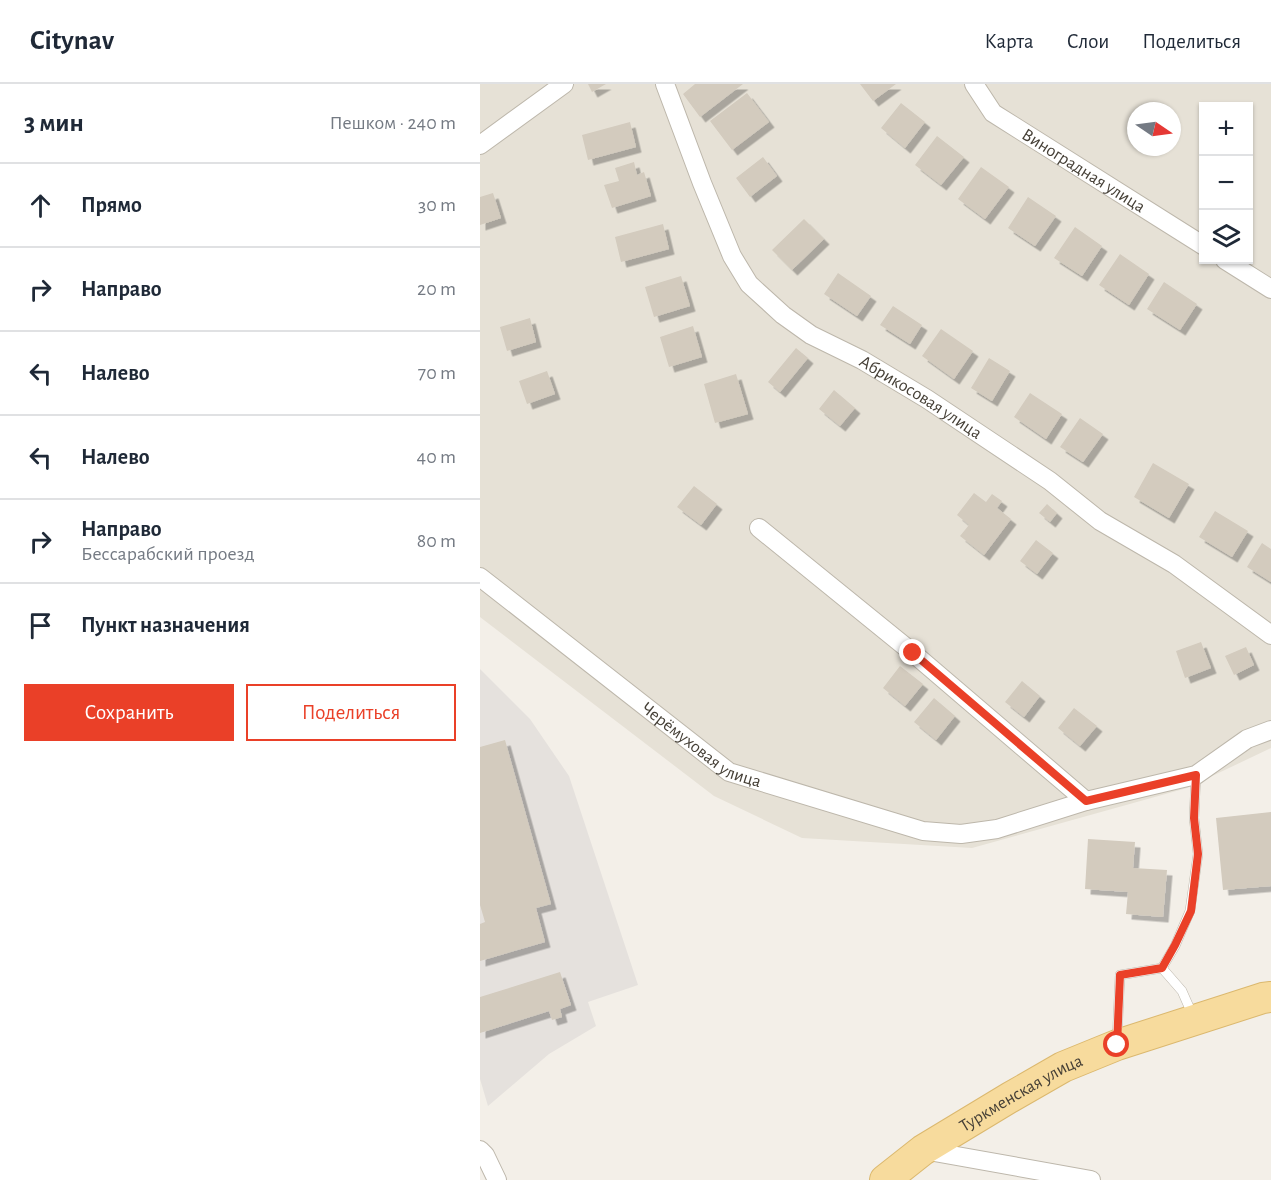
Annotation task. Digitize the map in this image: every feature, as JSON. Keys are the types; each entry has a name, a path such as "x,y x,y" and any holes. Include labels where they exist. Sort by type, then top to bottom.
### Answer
{"main road":[{"name":"Туркменская улица","path":"885,1180 923,1150 1063,1067 1117,1045 1263,998 1271,998"}],"street":[{"path":"480,145 564,84"},
{"name":"Абрикосовая улица","path":"665,84 732,256 749,284 783,315 811,335 862,360 927,399 1050,481 1100,521 1174,564 1271,635"},
{"name":"Виноградная улица","path":"974,84 993,114 1199,243"},
{"path":"1231,264 1271,289"},
{"path":"759,528 913,653 1086,801"},
{"name":"Черёмуховая улица","path":"480,577 729,772 923,831 961,834 997,829 1086,801 1196,775"},
{"path":"1196,775 1246,739 1271,730"},
{"path":"480,1150 485,1155 497,1180"},
{"path":"923,1150 1091,1180"}],"lane":[{"path":"1162,968 1191,911 1198,854 1194,818 1196,775"},
{"path":"1162,968 1182,991 1195,1020"},
{"path":"1117,1045 1120,975 1162,968"}],"shaded area":[{"path":"480,84 1271,84 1271,748 1187,788 972,848 802,838 714,796 480,617"},
{"path":"480,669 530,719 569,776 638,985 588,1002 596,1026 549,1054 488,1106 480,1079"}],"building":[{"path":"588,84 606,84 592,92"},
{"path":"695,84 743,84 700,117 683,94"},
{"path":"860,84 896,84 873,101"},
{"path":"747,93 769,122 732,150 710,121"},
{"path":"901,103 925,122 905,148 881,128"},
{"path":"630,122 636,147 588,160 582,135"},
{"path":"937,136 964,157 941,185 915,165"},
{"path":"763,157 777,176 750,197 736,178"},
{"path":"634,162 637,175 644,172 651,196 612,208 604,185 619,181 615,168"},
{"path":"981,167 1009,187 985,219 958,199"},
{"path":"493,193 501,218 480,225 480,197"},
{"path":"1028,197 1056,216 1035,246 1008,228"},
{"path":"804,219 824,239 792,270 772,250"},
{"path":"663,224 669,249 621,262 615,237"},
{"path":"1075,227 1102,246 1082,276 1054,258"},
{"path":"1120,254 1149,274 1129,305 1099,285"},
{"path":"838,273 871,296 857,316 824,294"},
{"path":"681,276 690,306 654,317 645,287"},
{"path":"1164,282 1197,304 1180,330 1147,309"},
{"path":"893,306 922,325 910,344 880,325"},
{"path":"530,318 536,342 507,351 500,327"},
{"path":"693,326 702,357 669,367 660,337"},
{"path":"941,329 973,351 954,379 922,356"},
{"path":"796,348 808,358 780,392 768,382"},
{"path":"989,358 1010,371 992,401 971,388"},
{"path":"547,371 555,394 527,404 519,381"},
{"path":"736,374 748,414 715,423 704,384"},
{"path":"834,390 855,408 840,426 819,409"},
{"path":"1030,393 1062,414 1046,439 1014,417"},
{"path":"1080,418 1103,434 1083,462 1060,447"},
{"path":"1153,463 1189,484 1169,518 1134,497"},
{"path":"694,486 717,504 701,525 677,507"},
{"path":"974,493 986,502 992,494 1002,501 997,508 1011,519 984,555 960,536 969,525 957,515"},
{"path":"1047,504 1057,513 1050,522 1039,513"},
{"path":"1215,511 1248,531 1232,557 1199,537"},
{"path":"1036,540 1053,553 1037,574 1020,561"},
{"path":"1262,543 1271,549 1271,582 1247,567"},
{"path":"1201,642 1211,668 1185,678 1176,651"},
{"path":"1246,647 1254,665 1234,675 1225,656"},
{"path":"900,666 923,684 905,706 883,688"},
{"path":"1022,681 1040,696 1024,717 1005,702"},
{"path":"934,698 955,716 936,740 914,722"},
{"path":"1074,708 1097,726 1080,746 1058,728"},
{"path":"505,740 551,904 536,908 545,942 480,961 480,924 485,922 480,905 480,747"},
{"path":"1271,812 1271,886 1223,890 1216,818"},
{"path":"1088,839 1135,842 1133,868 1167,870 1163,917 1126,914 1128,892 1085,889"},
{"path":"560,972 571,1005 560,1009 562,1017 552,1020 549,1011 480,1033 480,997"}],"route":[{"path":"913,653 1086,801 1196,775 1194,818 1198,854 1191,911 1162,968 1120,975 1117,1045"}]}
